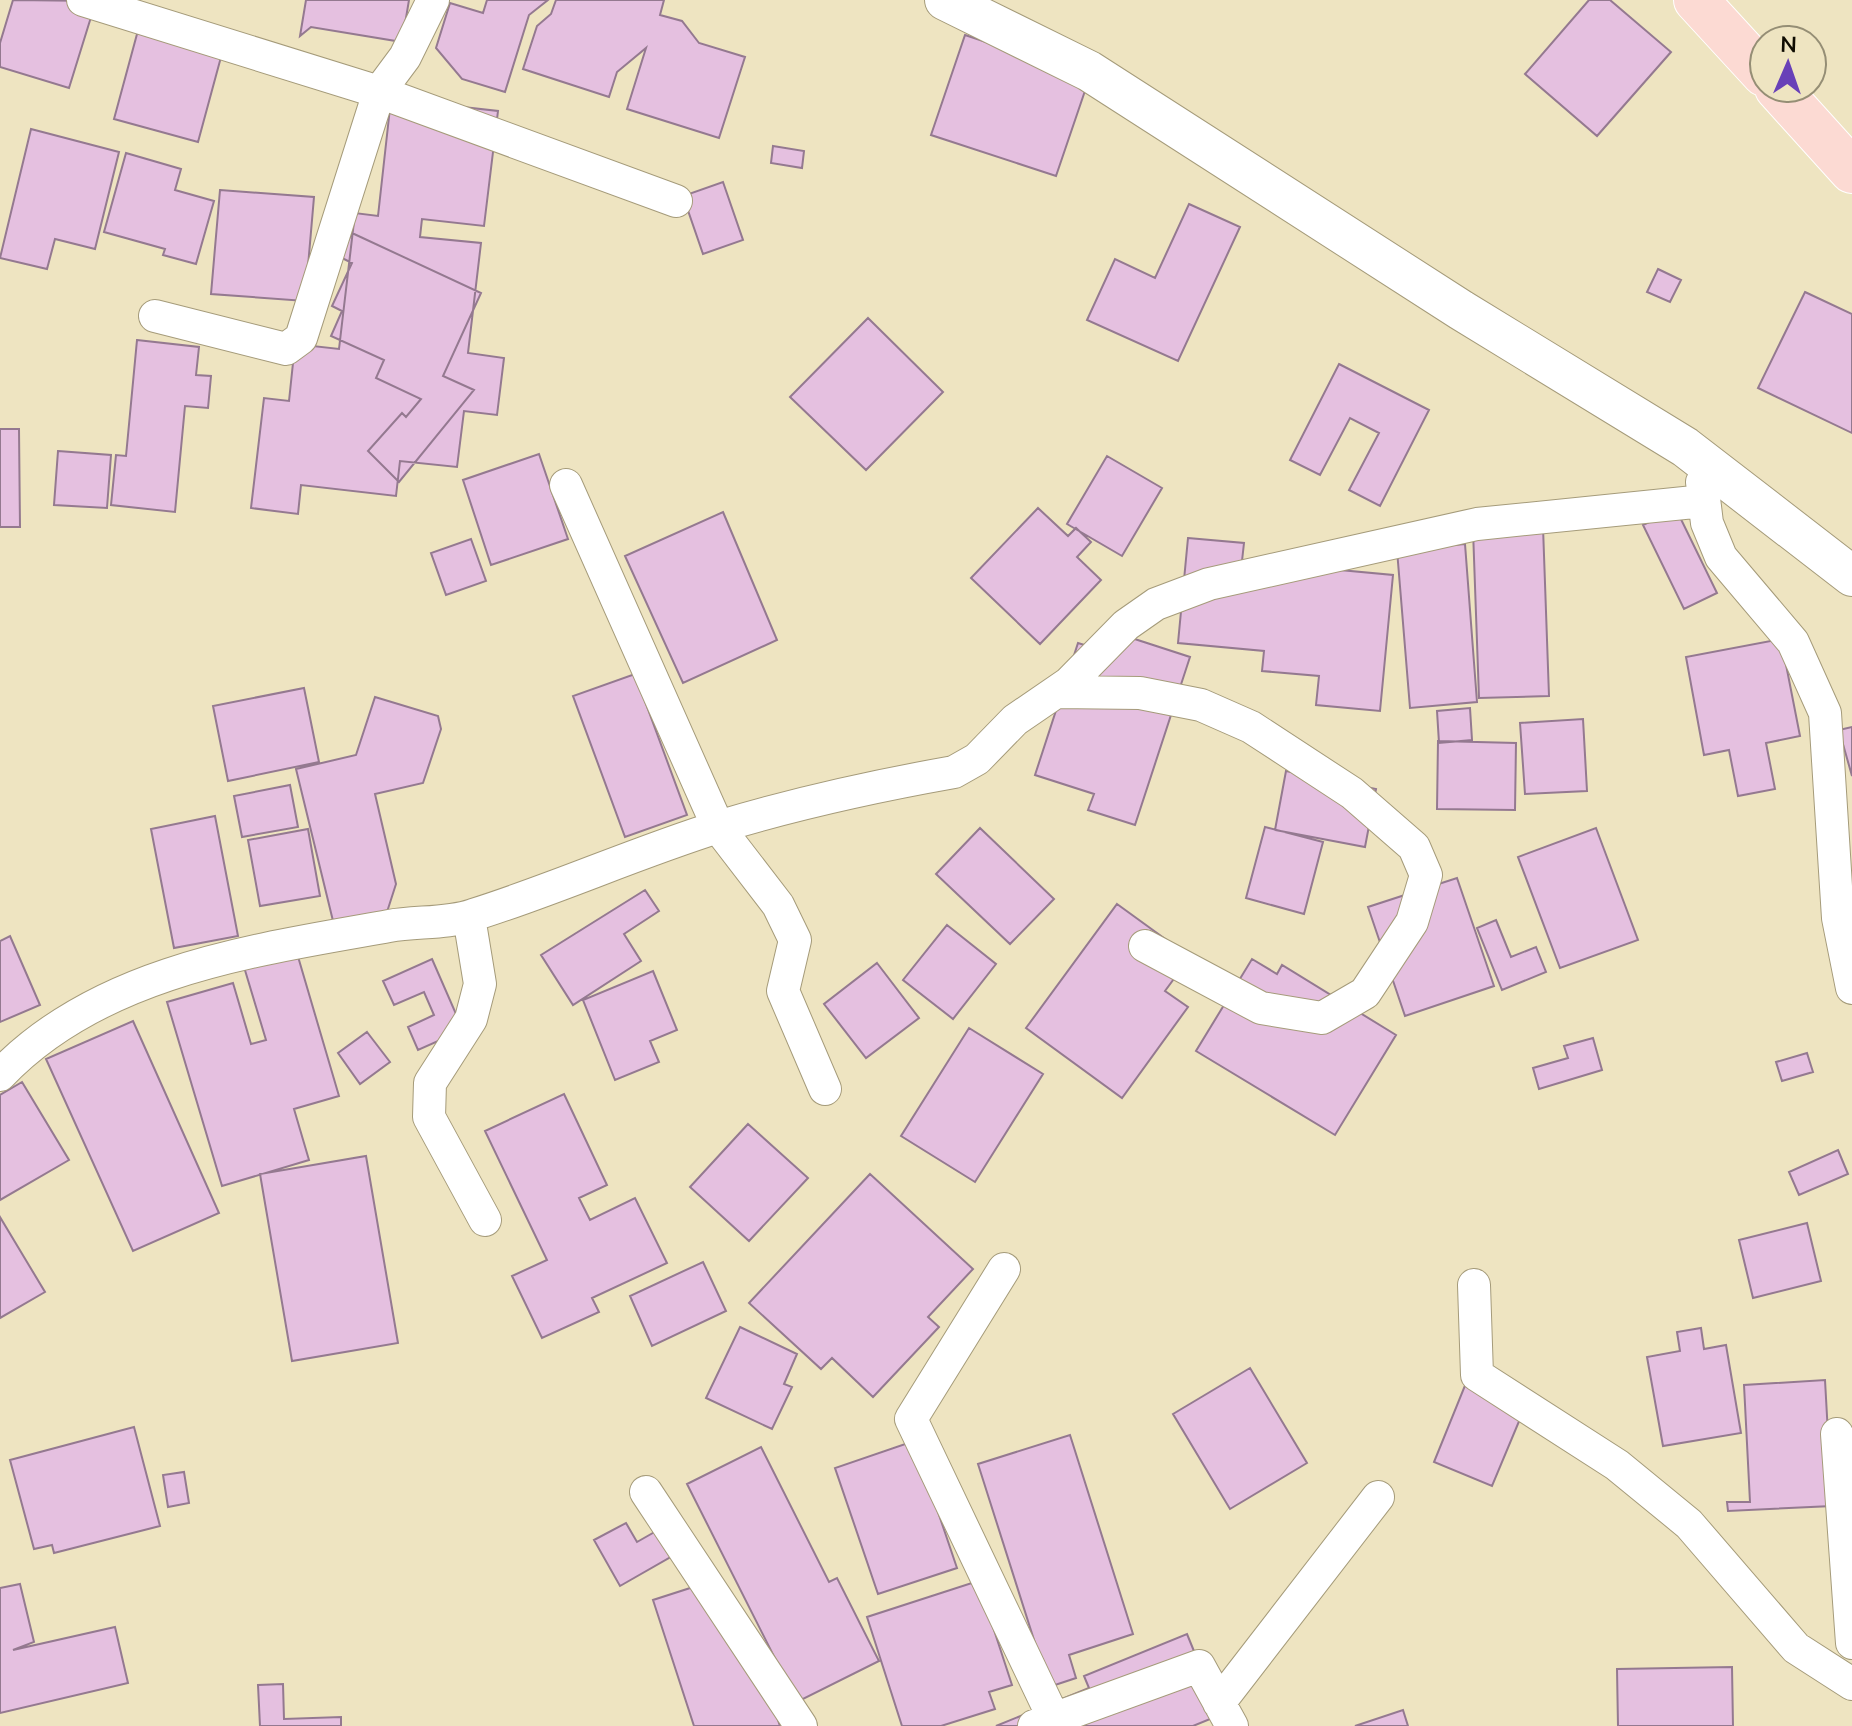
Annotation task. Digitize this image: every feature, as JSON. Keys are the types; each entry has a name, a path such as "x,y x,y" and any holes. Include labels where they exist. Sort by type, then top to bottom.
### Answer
{"main road":[{"path":"1696,0 1748,57"},
{"path":"1791,104 1852,171"}],"street":[{"path":"83,0 379,92 676,201"},
{"path":"155,316 286,349 301,338 379,92 405,57 433,0"},
{"path":"945,0 1089,71 1699,459 1852,576"},
{"path":"1699,459 1707,523 1721,557 1793,642 1825,713 1838,918 1852,988"},
{"path":"566,485 718,827 778,905 795,940 783,991 825,1089"},
{"path":"0,1075 24,1049 84,1012 170,972 301,942 405,923 469,917 718,827 954,772 977,759 1015,720 1057,692 1126,625 1156,604 1209,584 1477,524 1704,501"},
{"path":"1057,692 1140,693 1201,705 1251,727 1352,793 1414,847 1426,875 1412,922 1365,993 1322,1018 1261,1008 1145,946"},
{"path":"469,917 480,984 471,1019 430,1083 429,1117 485,1220"},
{"path":"1004,1269 911,1419 1044,1722 1199,1666 1226,1714 1378,1497"},
{"path":"1474,1285 1477,1375 1617,1465 1689,1524 1796,1648 1852,1684"},
{"path":"1837,1434 1852,1643"},
{"path":"646,1492 801,1726"}],"building":[{"path":"13,0 96,1 69,88 0,67 0,43"},
{"path":"306,0 409,0 402,42 311,27 300,36"},
{"path":"487,0 548,0 529,15 505,92 462,79 436,48 450,3 483,13"},
{"path":"556,0 664,0 660,15 682,21 699,43 745,57 719,138 627,109 646,48 617,72 609,97 523,69 537,26 551,14"},
{"path":"1589,0 1610,0 1671,52 1597,136 1525,74"},
{"path":"140,23 224,46 198,142 114,119"},
{"path":"965,35 1061,67 1088,82 1056,176 931,135"},
{"path":"391,99 498,111 484,226 422,219 420,237 481,243 468,353 504,358 497,415 464,411 457,467 400,461 396,496 301,485 298,514 251,508 264,398 289,401 295,344 339,349 355,213 378,216"},
{"path":"31,129 119,152 95,249 55,239 47,269 0,258"},
{"path":"773,146 804,151 802,168 771,163"},
{"path":"126,153 181,169 175,190 214,201 196,264 163,255 165,249 104,232"},
{"path":"723,182 743,240 703,254 683,196"},
{"path":"220,190 314,197 305,301 211,294"},
{"path":"1189,204 1240,227 1178,361 1087,320 1115,259 1155,278"},
{"path":"352,233 481,293 443,376 474,390 399,482 368,451 402,413 406,417 421,399 376,378 384,360 331,336 342,311 332,306 352,263 340,257"},
{"path":"1658,269 1681,280 1670,302 1647,292"},
{"path":"1805,292 1852,314 1852,433 1758,388"},
{"path":"868,318 943,392 866,470 790,397"},
{"path":"137,340 199,347 196,375 211,376 208,408 185,406 175,512 111,505 116,455 126,456"},
{"path":"1339,364 1429,410 1380,506 1349,490 1379,433 1350,418 1320,475 1290,460"},
{"path":"0,429 19,429 20,527 0,527"},
{"path":"58,451 111,455 107,508 54,505"},
{"path":"539,454 568,539 491,565 463,480"},
{"path":"1107,456 1162,488 1122,556 1067,524"},
{"path":"1038,508 1068,536 1076,528 1091,542 1077,557 1101,580 1040,644 971,578"},
{"path":"1676,509 1717,593 1684,609 1643,525"},
{"path":"723,512 777,640 683,683 625,556"},
{"path":"1543,527 1549,696 1479,698 1473,530"},
{"path":"1188,538 1244,543 1242,561 1393,575 1380,711 1316,705 1319,676 1262,671 1264,651 1178,643"},
{"path":"471,539 486,581 446,595 431,553"},
{"path":"1465,544 1477,702 1410,708 1397,550"},
{"path":"1110,631 1190,657 1135,825 1088,810 1094,794 1035,775 1078,643 1104,651"},
{"path":"1781,639 1800,736 1766,743 1775,789 1738,796 1729,750 1704,755 1686,657"},
{"path":"635,674 687,815 625,837 573,696"},
{"path":"304,688 319,762 228,781 213,706"},
{"path":"375,697 438,716 441,729 423,783 375,794 396,884 387,912 334,925 296,769 356,755"},
{"path":"1470,708 1472,740 1439,743 1437,711"},
{"path":"1583,719 1587,791 1525,794 1520,723"},
{"path":"1852,727 1852,776 1839,730"},
{"path":"1438,741 1516,743 1515,810 1437,809"},
{"path":"1286,771 1376,789 1365,847 1275,830"},
{"path":"290,785 298,827 242,837 234,796"},
{"path":"215,816 238,936 174,948 151,829"},
{"path":"1265,827 1323,842 1304,914 1246,898"},
{"path":"980,828 1054,899 1010,944 936,874"},
{"path":"1596,828 1638,940 1560,968 1518,857"},
{"path":"308,829 320,896 260,906 248,840"},
{"path":"1457,878 1494,986 1405,1016 1368,907"},
{"path":"645,890 659,911 624,934 641,961 573,1005 541,955"},
{"path":"1117,904 1190,957 1165,991 1188,1007 1122,1098 1026,1028"},
{"path":"1496,920 1511,957 1536,947 1546,972 1502,990 1477,928"},
{"path":"947,925 996,964 953,1019 903,980"},
{"path":"10,936 40,1005 0,1022 0,941"},
{"path":"294,943 339,1096 294,1109 309,1160 222,1186 167,1002 233,983 251,1044 266,1040 238,947"},
{"path":"432,959 463,1030 418,1050 408,1027 434,1015 424,992 394,1005 383,981"},
{"path":"1252,959 1277,974 1282,965 1396,1035 1335,1135 1196,1051"},
{"path":"877,963 919,1018 866,1058 824,1004"},
{"path":"653,971 677,1030 650,1041 659,1062 615,1080 583,1000"},
{"path":"133,1021 219,1213 133,1251 46,1059"},
{"path":"969,1028 1043,1074 975,1182 901,1136"},
{"path":"367,1032 390,1062 360,1084 338,1053"},
{"path":"1593,1038 1602,1070 1539,1089 1533,1068 1568,1058 1564,1046"},
{"path":"1807,1053 1813,1072 1782,1081 1776,1062"},
{"path":"22,1082 69,1160 0,1200 0,1095"},
{"path":"564,1094 607,1185 579,1198 590,1220 635,1198 667,1263 592,1298 599,1312 542,1338 512,1276 547,1260 485,1131"},
{"path":"748,1124 808,1178 749,1241 690,1187"},
{"path":"1838,1150 1848,1174 1799,1195 1789,1172"},
{"path":"366,1156 398,1343 292,1361 260,1174"},
{"path":"870,1174 973,1269 928,1317 939,1327 873,1397 832,1358 821,1369 749,1303"},
{"path":"0,1217 45,1292 0,1318"},
{"path":"1807,1223 1821,1281 1753,1298 1739,1240"},
{"path":"703,1262 726,1311 652,1346 630,1296"},
{"path":"740,1327 797,1354 784,1384 792,1387 772,1429 706,1398"},
{"path":"1701,1328 1704,1349 1726,1345 1741,1433 1663,1446 1647,1357 1680,1351 1677,1332"},
{"path":"1250,1368 1307,1463 1230,1509 1173,1414"},
{"path":"1825,1380 1832,1506 1728,1511 1727,1502 1750,1502 1744,1385"},
{"path":"1466,1383 1525,1407 1492,1486 1434,1462"},
{"path":"134,1427 160,1526 54,1553 52,1545 34,1549 10,1460"},
{"path":"1070,1435 1133,1634 1069,1655 1076,1678 1049,1687 978,1464"},
{"path":"914,1441 957,1568 878,1594 835,1468"},
{"path":"761,1447 829,1582 837,1578 879,1661 797,1702 687,1484"},
{"path":"184,1472 189,1503 168,1507 163,1475"},
{"path":"626,1523 637,1542 667,1525 681,1551 620,1586 594,1540"},
{"path":"715,1580 757,1656 780,1726 694,1726 653,1600"},
{"path":"978,1581 1012,1685 989,1692 995,1709 941,1726 902,1726 867,1617"},
{"path":"20,1584 34,1642 13,1650 115,1627 128,1683 0,1713 0,1588"},
{"path":"1187,1634 1220,1715 1193,1726 996,1726 1089,1688 1084,1676"},
{"path":"1732,1667 1733,1726 1618,1726 1617,1669"},
{"path":"283,1684 284,1719 341,1717 341,1726 260,1726 258,1685"},
{"path":"1403,1710 1408,1726 1355,1726"}]}
